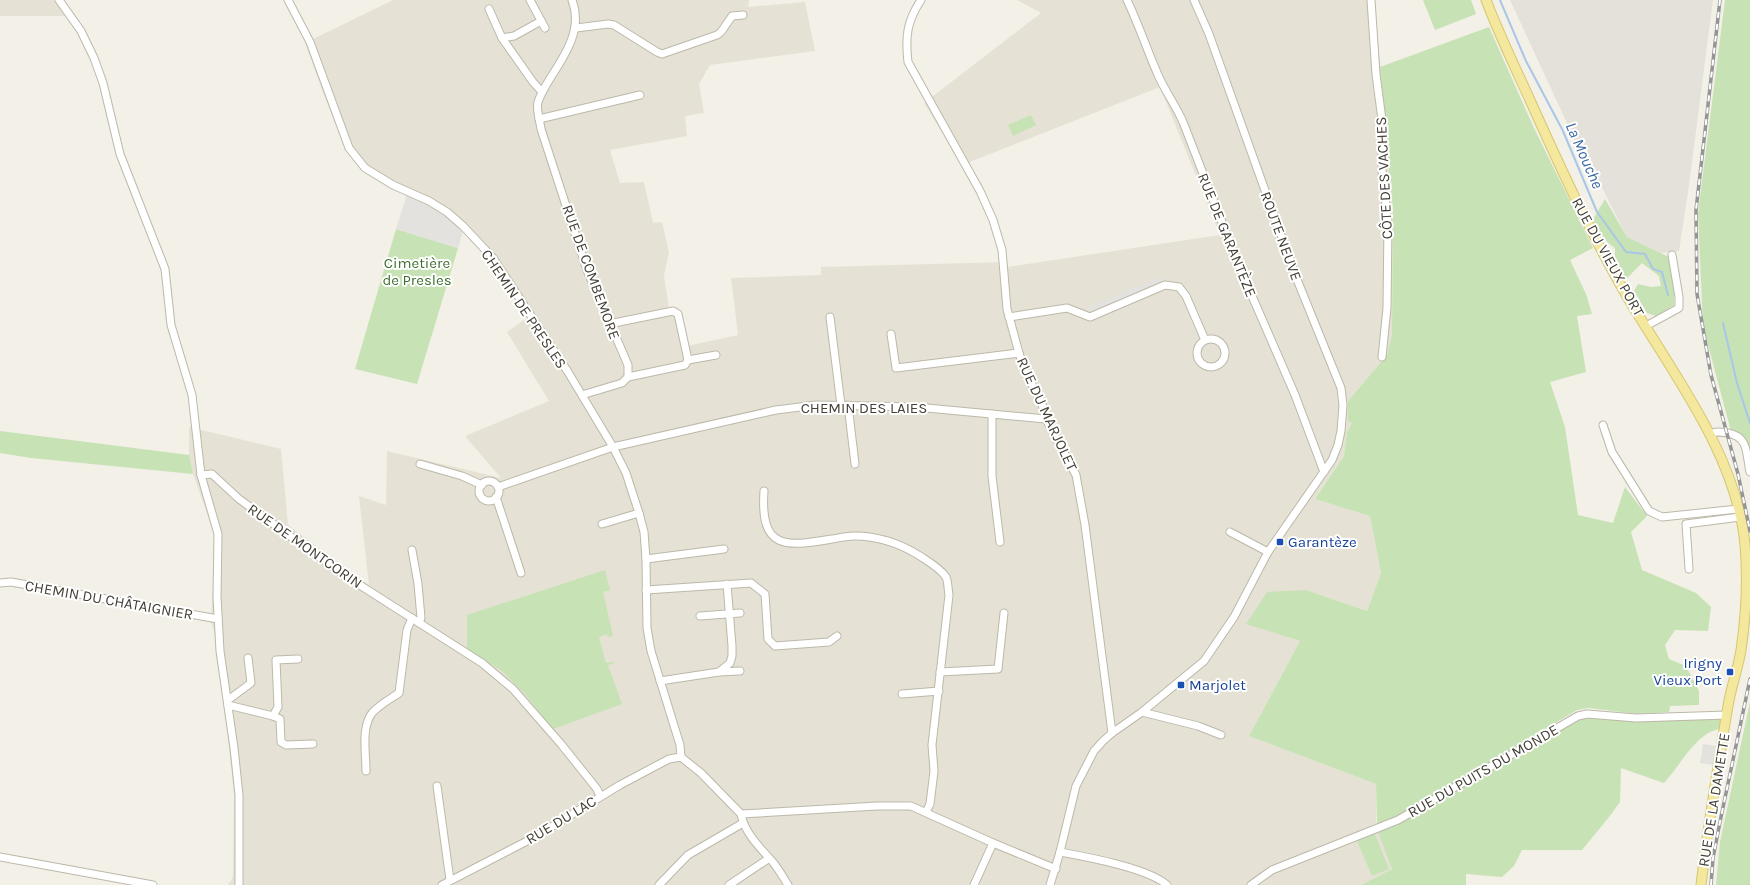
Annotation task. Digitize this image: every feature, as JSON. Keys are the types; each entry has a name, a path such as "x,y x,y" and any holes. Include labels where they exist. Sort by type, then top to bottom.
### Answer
{"main road":[{"name":"RUE DU VIEUX PORT","path":"1486,0 1575,197 1625,292 1709,434 1723,461 1739,513 1745,545 1746,606 1741,652 1726,715"},
{"name":"RUE DE LA DAMETTE","path":"1701,885 1726,715"}],"street":[{"path":"60,0 81,31 104,83 120,154 164,269 171,325 192,395 201,475 218,534 217,597 220,651 239,795 240,885"},
{"name":"CHEMIN DE PRESLES","path":"288,0 310,42 349,148 365,168 447,212 463,226 493,258 582,395 613,447 626,473 644,532 647,628 651,651 680,745 681,757"},
{"path":"530,0 545,28"},
{"name":"RUE DE COMBEMORE","path":"572,0 576,15 576,28 571,43 542,92 538,103 539,119 541,130 587,270 628,365 628,377"},
{"name":"RUE DU MARJOLET","path":"922,0 909,23 906,41 908,62 980,191 993,220 1002,250 1009,317 1019,353 1025,371 1042,404 1046,419 1077,480 1085,526 1112,733"},
{"name":"RUE DE GARANTÈZE","path":"1127,0 1140,27 1159,76 1177,107 1239,266 1294,395 1324,472"},
{"name":"ROUTE NEUVE","path":"1050,885 1056,869 1076,786 1094,752 1112,733 1142,712 1204,661 1234,617 1268,552 1332,460 1338,445 1343,411 1341,388 1298,283 1209,34 1194,0"},
{"name":"CÔTE DES VACHES","path":"1371,0 1376,74 1382,120 1382,171 1388,223 1387,308 1382,357"},
{"path":"490,9 502,38 533,82 542,92"},
{"path":"576,28 608,24 614,25 662,54 717,35 721,32 732,16 743,15"},
{"path":"502,38 514,36 541,21"},
{"path":"539,119 640,95"},
{"path":"1646,326 1679,308 1679,297 1672,255"},
{"path":"1009,317 1067,308 1090,317 1165,285 1179,287 1186,296 1205,340"},
{"path":"582,395 622,383 628,377 685,365 688,360 678,314 673,311 609,324"},
{"path":"830,318 855,464"},
{"path":"891,334 896,368 1019,353"},
{"path":"688,360 716,355"},
{"name":"CHEMIN DES LAIES","path":"498,487 613,447 776,410 816,405 916,407 1046,419"},
{"path":"992,414 992,476 1000,542"},
{"path":"1603,425 1612,452 1649,511 1662,517 1739,513"},
{"path":"1709,434 1716,431 1739,436 1744,441 1750,472"},
{"path":"420,464 462,476 482,485 490,482 498,487 496,497 521,573"},
{"name":"RUE DE MONTCORIN","path":"201,475 212,474 239,499 341,573 482,664 518,693 588,777 597,789 600,796"},
{"path":"482,485 479,493 483,498 491,500 496,497"},
{"path":"764,491 763,505 766,529 777,541 798,545 853,536 880,540 905,547 931,563 946,578 949,595 932,745 934,771 930,804 926,812"},
{"path":"602,524 639,513"},
{"path":"1689,569 1686,524 1739,513"},
{"path":"1230,532 1268,552"},
{"path":"646,559 724,549"},
{"path":"412,550 418,584 421,618 419,623"},
{"name":"CHEMIN DU CHÂTAIGNIER","path":"0,583 11,582 218,619"},
{"path":"646,590 751,583 765,594 768,639 775,646 829,642 837,636"},
{"path":"719,672 730,663 732,656 727,584"},
{"path":"940,672 998,669 1004,613"},
{"path":"700,616 740,614"},
{"path":"366,771 365,731 372,714 385,702 399,693 407,630 412,618"},
{"path":"228,703 251,683 248,658"},
{"path":"273,716 278,707 276,660 298,659"},
{"path":"660,681 719,672 740,671"},
{"path":"902,694 939,691"},
{"path":"228,703 280,719 281,742 286,745 313,744"},
{"path":"1142,712 1198,726 1222,735"},
{"name":"RUE DU PUITS DU MONDE","path":"1251,885 1272,870 1398,820 1578,716 1588,714 1636,718 1726,715"},
{"path":"681,757 701,772 741,814 743,823 788,885"},
{"name":"RUE DU LAC","path":"442,885 539,835 600,796 668,759 681,757"},
{"path":"437,786 450,880"},
{"path":"741,814 877,806 911,806 992,843 1056,869"},
{"path":"659,885 688,855 743,823"},
{"path":"974,885 992,843"},
{"path":"1060,852 1145,872 1160,879 1167,885"},
{"path":"0,857 153,885"},
{"path":"729,885 768,859"}],"shaded area":[{"path":"0,0 62,0 65,16 0,16"},
{"path":"393,0 749,0 748,7 805,2 815,51 710,65 699,84 704,113 685,116 687,136 610,150 620,183 644,182 653,223 662,222 669,253 664,275 669,309 678,307 687,346 738,335 731,278 821,275 821,267 1007,262 1007,267 1220,235 1160,87 962,165 924,103 1041,13 1017,0 1374,0 1393,209 1392,334 1387,355 1348,401 1352,423 1347,432 1344,456 1315,499 1370,516 1381,573 1367,611 1306,590 1247,624 1300,641 1249,736 1376,784 1376,822 1392,869 1361,885 228,885 233,877 234,794 224,701 214,631 211,622 215,535 193,474 189,455 189,427 281,449 288,525 369,585 359,496 386,505 387,451 501,478 465,436 549,401 507,332 527,318 491,262 463,231 443,212 364,169 345,149 322,90 305,43"},
{"path":"1510,0 1713,0 1679,251 1661,253 1627,237 1589,162 1578,147"},
{"path":"407,194 443,212 463,231 458,248 396,229"},
{"path":"1161,277 1164,283 1091,312 1088,307"},
{"path":"1703,744 1716,746 1713,765 1700,763"}],"green space":[{"path":"1423,0 1471,0 1476,14 1435,30"},
{"path":"1725,0 1750,0 1750,452 1732,435 1703,326 1698,213"},
{"path":"1489,27 1533,126 1593,248 1570,260 1586,294 1592,314 1577,316 1586,372 1550,382 1565,427 1578,515 1613,523 1625,487 1647,516 1631,532 1642,570 1696,593 1711,607 1708,631 1675,630 1665,645 1669,659 1686,666 1699,691 1699,705 1670,706 1669,712 1638,714 1589,708 1577,710 1398,818 1377,826 1376,784 1249,736 1300,641 1246,624 1267,592 1306,590 1367,611 1381,573 1370,516 1315,499 1344,456 1347,432 1352,423 1348,421 1348,401 1387,355 1392,334 1393,209 1380,67"},
{"path":"1031,115 1036,125 1013,136 1008,125"},
{"path":"1605,199 1627,237 1669,257 1674,289 1674,305 1656,316 1647,313 1634,291 1638,284 1651,287 1661,286 1659,276 1642,263 1626,279 1615,258 1615,248 1607,242 1592,221"},
{"name":"Cimetière de Presles","path":"396,229 458,248 417,384 355,369"},
{"path":"0,431 189,455 193,474 31,458 0,453"},
{"path":"605,570 610,590 603,592 613,636 608,637 607,634 599,637 606,663 615,662 608,665 622,704 553,729 524,693 502,671 467,649 467,615"},
{"path":"1750,702 1750,885 1716,885 1720,842"},
{"path":"1722,715 1719,729 1711,732 1696,743 1664,783 1621,768 1620,802 1582,850 1522,850 1514,866 1502,877 1466,874 1466,885 1361,885 1392,869 1378,832 1401,823 1415,813 1421,811 1579,719 1587,716"},
{"path":"1375,834 1389,869 1372,876 1357,841"}],"waterway":[{"name":"La Mouche","path":"1500,0 1526,61 1563,131 1597,212 1626,252 1645,254 1653,269 1662,272 1668,295"},
{"name":"La Mouche","path":"1723,323 1737,383 1750,423"}],"railway":[{"path":"1720,0 1696,210 1697,294 1711,375 1738,474 1750,531"},
{"path":"1711,885 1713,858 1750,679"}],"place":[{"name":"Garantèze","path":"1280,542"},
{"name":"Irigny Vieux Port","path":"1730,672"},
{"name":"Marjolet","path":"1181,685"}]}
